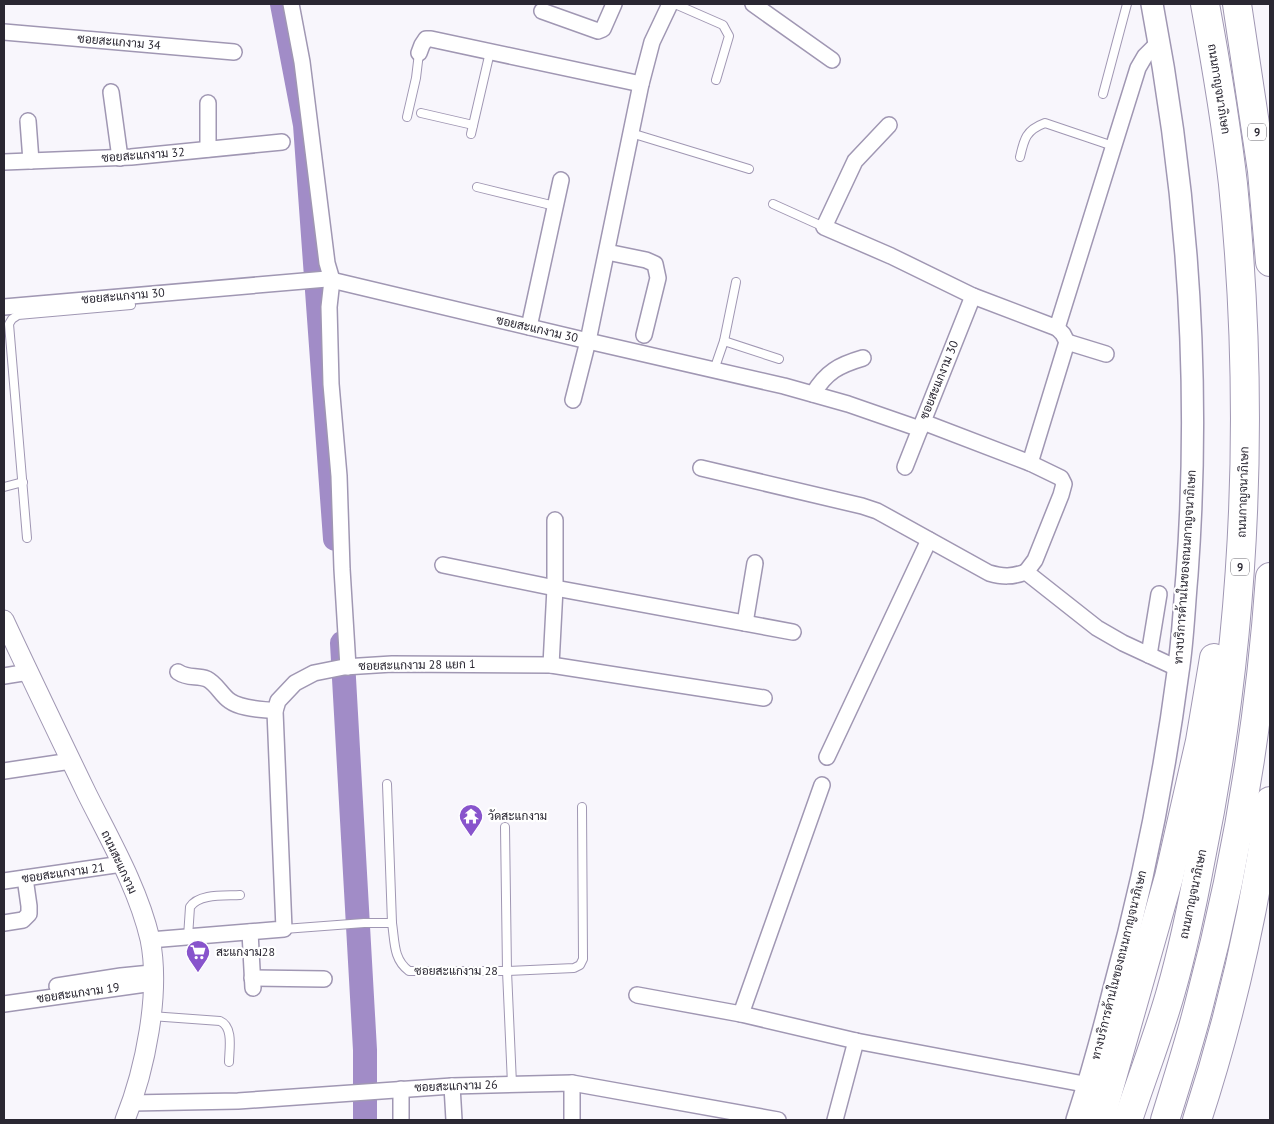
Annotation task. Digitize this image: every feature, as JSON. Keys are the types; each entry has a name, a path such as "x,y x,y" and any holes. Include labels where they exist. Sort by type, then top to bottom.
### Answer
{"highway":[{"name":"ถนนกาญจนาภิเษก","path":"1128,1120 1171,992 1196,886 1216,779 1238,603 1245,479 1245,411 1240,259 1223,107 1205,4"},
{"name":"9","path":"1237,4 1261,163 1270,262"},
{"path":"1100,1120 1158,919 1184,817 1200,741 1227,572 1245,411"},
{"path":"1165,1120 1200,1003 1218,931 1236,841 1255,727 1270,577"},
{"path":"1197,1120 1220,1046 1242,956 1253,906 1270,801"}],"main road":[{"name":"ทางบริการด้านในของถนนกาญจนาภิเษก","path":"1077,1120 1089,1085 1135,911 1160,791 1179,669 1190,526 1192,406 1190,294 1172,119 1152,4"}],"street":[{"path":"291,4 302,62 329,280 331,384 339,476 346,667"},
{"path":"542,11 598,31 603,29 614,4"},
{"path":"573,400 607,252 640,84 652,42 670,4"},
{"path":"753,4 832,60"},
{"name":"ซอยสะแกงาม 34","path":"4,32 234,52"},
{"path":"419,53 426,39 640,84"},
{"path":"1057,328 1138,68 1145,56 1159,42"},
{"path":"111,92 120,158"},
{"path":"208,103 208,149"},
{"path":"28,121 32,161"},
{"path":"889,125 856,161 824,227 891,256 972,296 1057,328 1067,342 1106,354"},
{"name":"ซอยสะแกงาม 32","path":"4,162 120,158 282,142"},
{"path":"530,327 561,180"},
{"path":"607,252 646,260 655,264 658,278 644,336"},
{"name":"ซอยสะแกงาม 30","path":"4,307 296,280 329,280 784,386 921,426 972,296"},
{"path":"1030,463 1067,342"},
{"path":"813,394 822,380 833,370 844,364 864,358"},
{"path":"701,468 862,506 890,517 989,573 1000,576 1013,576 1026,572 1035,560 1064,484 1061,478 1030,463 921,426 906,467"},
{"path":"552,665 555,520"},
{"path":"827,757 929,540"},
{"path":"745,623 755,563"},
{"path":"443,565 554,588 793,632"},
{"path":"1026,572 1097,628 1179,669"},
{"path":"1148,655 1159,594"},
{"name":"ถนนสะแกงาม","path":"4,620 122,864 150,940 153,978 151,1016 145,1055 128,1112"},
{"name":"ซอยสะแกงาม 28 แยก 1","path":"275,710 278,701 303,677 324,670 392,664 552,665 764,698"},
{"path":"4,676 29,672"},
{"path":"150,940 284,929 275,710 243,706 230,701 219,688 207,679 185,676 178,672"},
{"path":"4,771 71,761"},
{"path":"741,1014 822,785"},
{"name":"ซอยสะแกงาม 21","path":"4,881 122,864"},
{"path":"4,923 23,920 29,914 25,878"},
{"path":"250,932 252,983 324,979"},
{"path":"4,994 121,976 153,978"},
{"name":"ซอยสะแกงาม 19","path":"4,1004 153,978"},
{"path":"637,995 741,1014 856,1041 1089,1085"},
{"path":"835,1120 856,1041"},
{"path":"572,1083 572,1120"},
{"name":"ซอยสะแกงาม 26","path":"128,1112 238,1101 401,1089 572,1083 778,1120"},
{"path":"452,1086 454,1120"},
{"path":"401,1089 401,1120"}],"lane":[{"path":"675,4 723,25 727,30 729,36 716,80"},
{"path":"1104,94 1127,4"},
{"path":"470,134 490,52"},
{"path":"407,116 416,78 419,53"},
{"path":"421,112 473,125"},
{"path":"1020,157 1023,142 1028,133 1045,123 1113,146"},
{"path":"631,133 749,169"},
{"path":"477,187 555,206"},
{"path":"773,204 824,227"},
{"path":"714,370 724,341 736,282"},
{"path":"27,538 9,324 18,315 131,305"},
{"path":"724,341 779,359"},
{"path":"4,487 23,482"},
{"name":"ซอยสะแกงาม 28","path":"386,784 392,923 397,958 410,971 507,971 574,968 580,964 584,959 582,807"},
{"path":"505,827 507,971 512,1084"},
{"path":"188,937 190,907 192,903 200,899 240,895"},
{"path":"284,929 364,923 392,923"},
{"path":"151,1016 220,1021 225,1023 229,1030 229,1062"}],"waterway":[{"path":"282,4 305,125 335,539"},
{"path":"342,643 365,1050 365,1120"}],"place":[{"name":"วัดสะแกงาม","path":"471,837"},
{"name":"สะแกงาม28","path":"198,973"}]}
